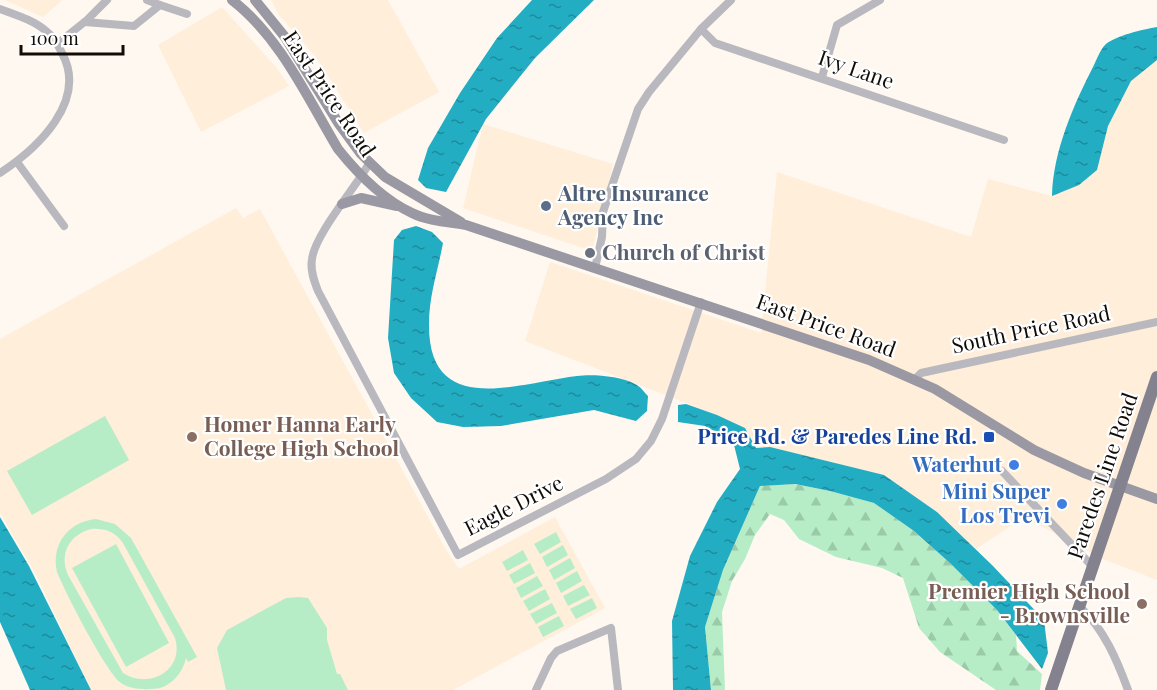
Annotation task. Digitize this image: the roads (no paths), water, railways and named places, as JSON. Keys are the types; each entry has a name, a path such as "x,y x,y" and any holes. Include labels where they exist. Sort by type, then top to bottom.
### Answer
{"main road":[{"name":"East Price Road","path":"232,0 244,10 278,49 338,149 361,177 404,208 433,220 466,225 863,357 915,379 958,402 1034,450 1084,473 1157,499"},
{"name":"East Price Road","path":"255,0 285,37 339,124 361,154 386,177 466,225"},
{"path":"244,10 255,0"},
{"path":"342,204 361,198 404,208"},
{"name":"Paredes Line Road","path":"1052,690 1157,377"}],"street":[{"path":"57,44 85,22 107,0"},
{"path":"147,0 187,14"},
{"path":"595,268 602,237 603,212 638,109 649,92 701,29 730,0"},
{"path":"822,77 837,25 880,0"},
{"path":"85,22 134,26 160,5"},
{"path":"0,9 23,17 46,30 67,63 71,80 68,97 58,117 17,162 0,173"},
{"name":"Ivy Lane","path":"701,29 714,43 822,77 1004,140"},
{"path":"17,162 64,226"},
{"name":"Eagle Drive","path":"370,162 316,244 311,261 313,278 458,555 606,479 636,459 651,441 662,419 701,302"},
{"name":"South Price Road","path":"915,379 921,372 1157,322"},
{"path":"1002,471 1094,567"},
{"path":"1080,607 1092,618 1105,640 1128,690"},
{"path":"536,690 551,658 557,651 611,628 618,690"}],"water":[{"path":"532,0 594,0 535,58 486,119 446,192 426,188 418,180 428,148 460,93 497,38"},
{"path":"1157,27 1157,60 1131,81 1108,126 1097,170 1079,185 1052,196 1060,145 1079,96 1102,49 1109,42 1122,36"},
{"path":"416,226 432,232 443,243 432,293 429,324 433,354 443,373 460,384 480,388 504,388 583,375 614,377 629,381 642,389 648,396 647,411 636,421 594,410 501,426 463,427 437,422 411,398 394,373 388,338 394,240 402,230"},
{"path":"686,404 745,428 756,448 770,447 884,475 937,512 1044,620 1048,653 1042,669 997,610 914,531 874,503 795,484 760,486 723,570 705,627 711,690 673,690 672,621 690,556 717,502 740,469 733,441 705,426 678,422 678,405"},
{"path":"0,517 29,566 91,690 30,690 0,622"}],"place":[{"name":"Altre Insurance Agency Inc","path":"546,206"},
{"name":"Church of Christ","path":"590,253"},
{"name":"Homer Hanna Early College High School","path":"192,437"},
{"name":"Price Rd. & Paredes Line Rd.","path":"989,437"},
{"name":"Waterhut","path":"1014,465"},
{"name":"Mini Super Los Trevi","path":"1062,504"},
{"name":"Premier High School - Brownsville","path":"1142,604"}]}
